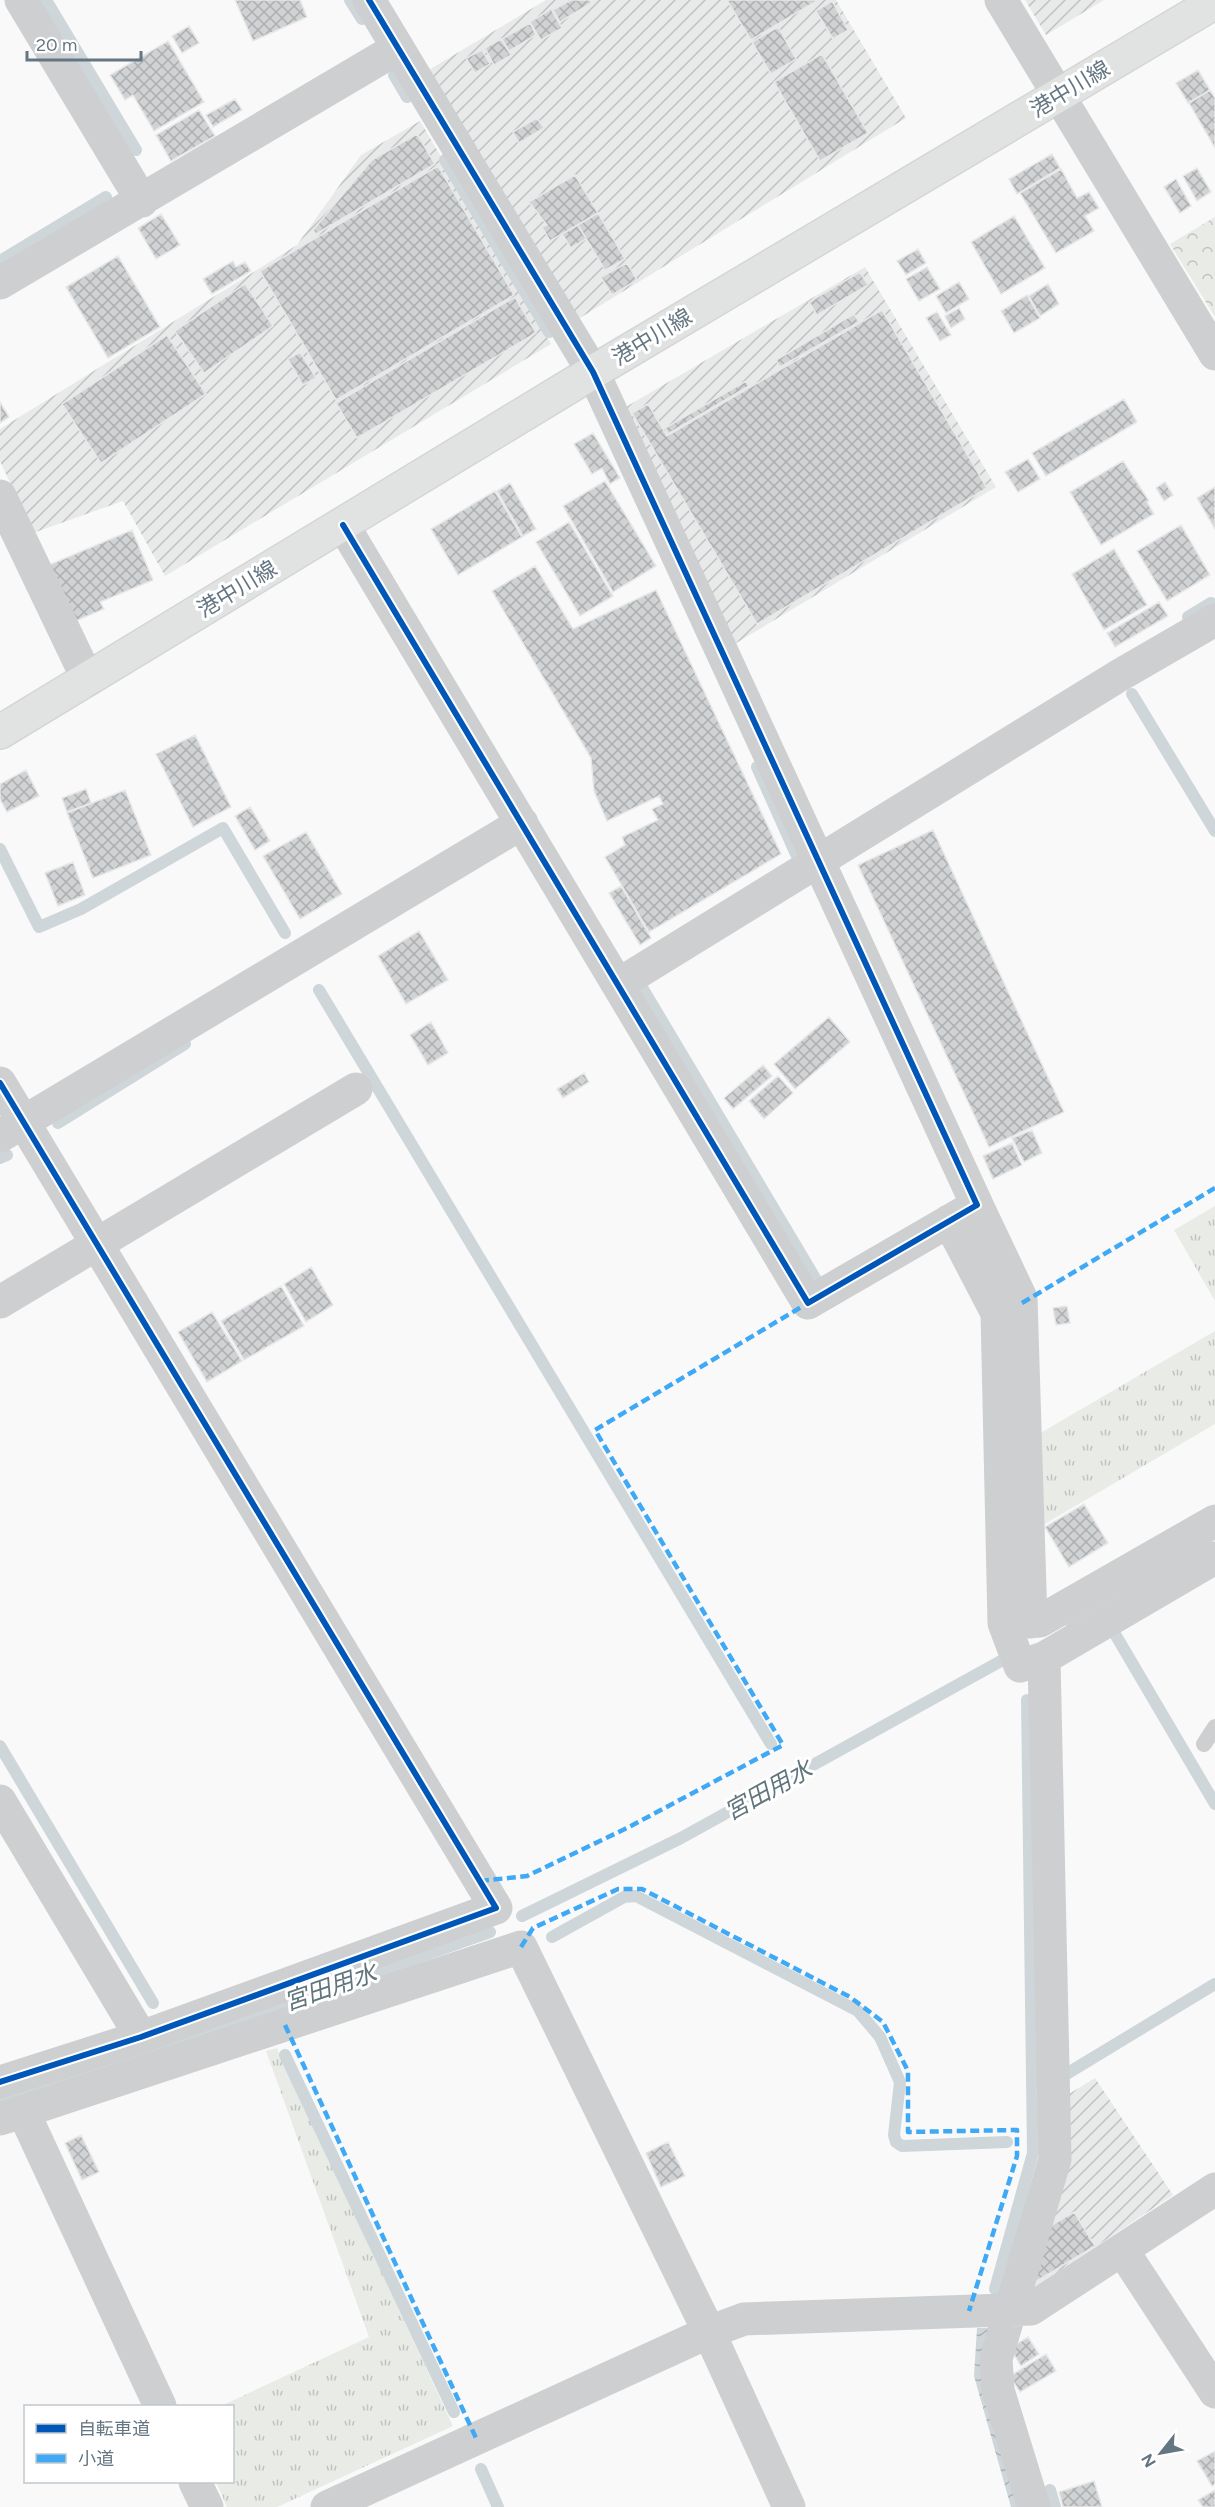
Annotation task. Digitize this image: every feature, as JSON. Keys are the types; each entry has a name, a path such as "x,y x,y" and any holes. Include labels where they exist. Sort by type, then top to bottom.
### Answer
{"main road":[{"name":"港中川線","path":"0,732 593,372 1215,3"}],"street":[{"path":"21,0 142,201"},
{"path":"369,0 593,372 817,862 963,1213 1010,1308 1020,1666 1044,1658 1215,1558"},
{"path":"1001,0 1215,354"},
{"path":"0,283 398,48"},
{"path":"0,496 88,680"},
{"path":"343,525 619,984 807,1303 963,1213"},
{"path":"619,984 1120,675 1215,620"},
{"path":"11,1129 522,823"},
{"path":"0,1083 11,1129 96,1245 521,1947 709,2332 789,2507"},
{"path":"0,1302 356,1089"},
{"path":"1018,1622 1040,1621 1215,1521"},
{"path":"1034,2507 998,2390 996,2359 1055,2159 1044,1658"},
{"path":"0,1801 141,2037"},
{"path":"0,2082 141,2037 496,1908"},
{"path":"159,2405 12,2115 521,1947"},
{"path":"327,2507 709,2332 744,2319 1031,2309 1215,2189"},
{"path":"1123,2251 1215,2392"},
{"path":"196,2483 207,2507"}],"lane":[{"path":"1204,1744 1215,1727"}],"shaded area":[{"path":"546,0 836,0 906,118 575,321 427,71"},
{"path":"1025,0 1104,0 1046,35"},
{"path":"420,121 551,344 165,576 123,501 33,533 0,461 0,429 297,245 361,155"},
{"path":"865,267 996,487 733,645 624,408"},
{"path":"1095,2078 1173,2195 1034,2288 1025,2284 1064,2097"}],"green space":[{"path":"1215,217 1215,317 1170,244"},
{"path":"1215,1206 1215,1301 1174,1230"},
{"path":"1215,1331 1215,1424 1038,1528 1037,1435"},
{"path":"277,2048 453,2426 277,2507 227,2507 216,2483 234,2483 234,2405 223,2405 369,2337 266,2051"}],"water":[{"path":"977,2328 991,2328 1023,2507 1011,2507 974,2376"}],"building":[{"path":"235,0 300,0 307,17 253,41"},
{"path":"571,0 589,0 591,3 560,22 553,10"},
{"path":"727,0 818,0 751,40"},
{"path":"832,1 848,30 833,39 816,11"},
{"path":"551,9 562,28 541,40 530,22"},
{"path":"530,23 536,35 509,51 502,39"},
{"path":"189,26 199,43 182,53 172,36"},
{"path":"778,27 796,59 771,74 752,42"},
{"path":"501,39 511,55 494,65 485,48"},
{"path":"168,41 204,102 154,131 133,95 125,100 110,75"},
{"path":"482,50 490,64 475,73 466,58"},
{"path":"822,54 868,133 820,161 774,82"},
{"path":"1198,70 1210,90 1188,103 1176,83"},
{"path":"1210,90 1215,98 1215,148 1189,103"},
{"path":"235,99 242,110 213,127 206,115"},
{"path":"199,110 215,136 171,161 156,135"},
{"path":"537,118 544,128 519,143 513,132"},
{"path":"417,134 435,164 316,234 313,230 372,160"},
{"path":"1052,154 1060,168 1017,194 1009,179"},
{"path":"438,166 514,295 336,400 260,271"},
{"path":"1197,168 1211,192 1197,201 1183,176"},
{"path":"1061,169 1077,198 1089,192 1099,208 1085,216 1094,231 1056,253 1020,193"},
{"path":"575,175 598,213 550,241 542,227 547,225 529,202"},
{"path":"1176,179 1191,206 1180,213 1164,187"},
{"path":"598,213 625,259 605,270 578,225"},
{"path":"161,214 180,245 156,259 138,228"},
{"path":"1014,216 1045,268 1001,294 971,242"},
{"path":"578,225 586,239 571,248 562,234"},
{"path":"918,249 926,263 906,275 897,261"},
{"path":"118,256 160,327 108,358 66,287"},
{"path":"233,261 236,267 245,262 251,271 212,294 203,279"},
{"path":"627,263 637,280 612,295 601,277"},
{"path":"927,267 940,289 919,301 906,279"},
{"path":"860,272 868,285 817,315 809,302"},
{"path":"959,282 969,299 946,313 936,296"},
{"path":"245,284 273,326 204,373 175,331"},
{"path":"1048,284 1059,304 1040,316 1029,296"},
{"path":"1027,295 1040,318 1014,333 1001,311"},
{"path":"515,297 536,333 357,438 336,403"},
{"path":"959,308 965,319 951,328 945,316"},
{"path":"882,310 987,488 757,624 632,413 648,404 667,436"},
{"path":"937,312 951,335 940,341 926,318"},
{"path":"854,314 859,322 780,367 776,360"},
{"path":"167,335 206,394 101,463 62,404"},
{"path":"300,352 316,378 303,385 288,359"},
{"path":"746,381 749,386 668,434 665,428"},
{"path":"1124,399 1137,422 1046,476 1032,453"},
{"path":"0,402 9,417 0,423"},
{"path":"593,433 620,478 610,484 602,468 592,474 574,444"},
{"path":"1028,459 1040,479 1018,492 1005,472"},
{"path":"1123,461 1149,501 1147,502 1154,514 1101,545 1070,492"},
{"path":"605,481 656,566 613,592 563,506"},
{"path":"1165,482 1173,495 1164,501 1156,488"},
{"path":"510,483 536,529 523,536 497,491"},
{"path":"1215,487 1215,529 1197,498"},
{"path":"495,491 522,537 458,575 431,529"},
{"path":"569,522 613,596 580,616 536,542"},
{"path":"1181,525 1210,575 1167,601 1137,551"},
{"path":"132,530 153,580 100,602 104,609 73,622 49,565"},
{"path":"1114,549 1147,605 1104,630 1072,574"},
{"path":"535,566 573,629 656,590 781,854 649,932 605,857 625,845 622,837 658,820 652,809 663,804 659,796 607,821 594,791 591,758 492,591"},
{"path":"1159,602 1168,616 1115,647 1107,633"},
{"path":"195,735 231,807 193,827 156,754"},
{"path":"26,770 39,796 7,812 0,799 0,784"},
{"path":"86,789 91,803 67,812 62,798"},
{"path":"125,790 151,855 93,878 67,813"},
{"path":"250,807 270,841 255,850 235,816"},
{"path":"933,830 1064,1112 989,1147 858,865"},
{"path":"306,832 342,894 300,919 263,856"},
{"path":"73,862 85,895 58,906 45,873"},
{"path":"621,886 651,938 640,945 609,893"},
{"path":"419,931 448,980 406,1004 378,956"},
{"path":"829,1017 850,1042 795,1089 774,1064"},
{"path":"431,1022 448,1053 428,1065 410,1035"},
{"path":"763,1065 772,1076 733,1109 724,1098"},
{"path":"584,1073 589,1082 563,1098 557,1089"},
{"path":"778,1076 793,1093 764,1119 749,1101"},
{"path":"1032,1130 1042,1153 1024,1162 1012,1138"},
{"path":"1012,1143 1022,1165 993,1179 983,1156"},
{"path":"311,1267 333,1305 306,1322 284,1284"},
{"path":"281,1286 304,1326 244,1360 221,1321"},
{"path":"1067,1306 1070,1323 1056,1325 1053,1308"},
{"path":"212,1312 242,1361 207,1382 178,1332"},
{"path":"1084,1504 1108,1543 1069,1567 1045,1527"},
{"path":"81,2135 99,2172 82,2180 65,2143"},
{"path":"668,2142 685,2176 661,2187 646,2153"},
{"path":"1074,2212 1095,2246 1035,2282 1045,2229"},
{"path":"1028,2337 1039,2354 1021,2366 1010,2348"},
{"path":"1046,2354 1056,2371 1020,2392 1010,2376"},
{"path":"1215,2451 1215,2484 1212,2486 1197,2461"},
{"path":"1094,2481 1102,2507 1063,2507 1059,2492"},
{"path":"1215,2490 1215,2507 1203,2507 1198,2500"}],"waterway":[{"path":"46,0 136,150"},
{"path":"350,0 362,19"},
{"path":"394,75 407,97"},
{"path":"445,160 549,332"},
{"path":"0,261 106,197"},
{"path":"1188,617 1211,603"},
{"path":"1132,694 1215,831"},
{"path":"757,767 796,854"},
{"path":"0,849 39,927 81,909 223,828 285,933"},
{"path":"643,989 815,1278"},
{"path":"319,990 771,1744"},
{"path":"58,1123 185,1044"},
{"path":"0,1158 7,1155"},
{"path":"1071,1622 1126,1591"},
{"path":"1115,1634 1215,1804"},
{"name":"宮田用水","path":"522,1916 681,1838 1010,1656"},
{"path":"995,2289 1033,2153 1027,1700"},
{"path":"0,1746 153,2003"},
{"path":"552,1937 624,1897 636,1896 858,2011 880,2037 900,2082 894,2135 896,2142 902,2146 1007,2142"},
{"name":"宮田用水","path":"0,2101 176,2043 490,1932"},
{"path":"1063,2076 1215,1984"},
{"path":"285,2055 454,2412"},
{"path":"481,2469 498,2507"},
{"path":"1050,2490 1055,2507"}],"marked path":[{"path":"1022,1303 1215,1188"},
{"path":"480,1881 527,1876 627,1828 783,1745 595,1430 808,1303"},
{"path":"521,1947 533,1928 618,1889 642,1889 850,1997 883,2022 908,2071 908,2132 1017,2130 1017,2156 969,2311"},
{"path":"285,2025 476,2438"}],"cycle path":[{"path":"343,525 808,1303 977,1205 593,372 369,0"},
{"path":"0,1083 496,1908 141,2037 0,2082"}]}
